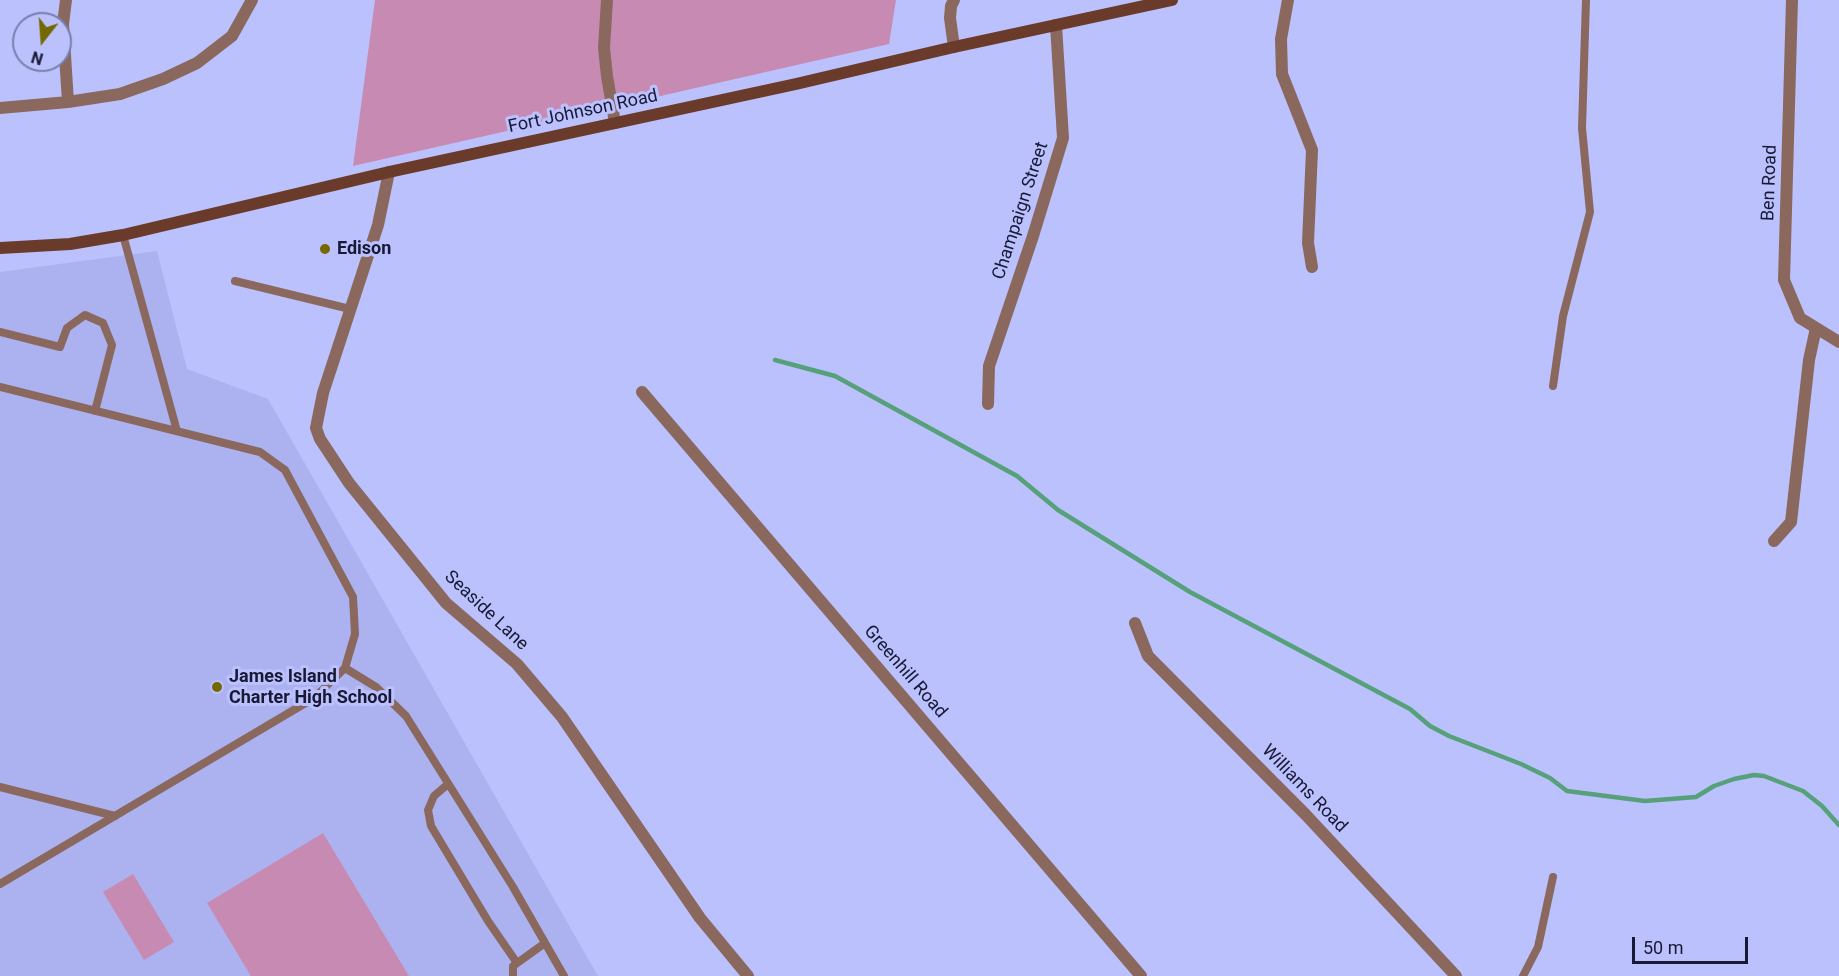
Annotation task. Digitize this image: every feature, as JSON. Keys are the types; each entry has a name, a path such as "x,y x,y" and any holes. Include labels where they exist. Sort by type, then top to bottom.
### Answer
{"main road":[{"name":"Fort Johnson Road","path":"0,248 70,244 123,235 389,172 1172,0"}],"street":[{"path":"66,0 63,24 68,102"},
{"path":"0,108 68,102 120,94 163,79 197,63 232,36 252,0"},
{"path":"607,0 604,48 615,123"},
{"path":"954,0 950,18 954,47"},
{"path":"1288,0 1281,39 1282,74 1312,150 1308,243 1312,267"},
{"name":"Ben Road","path":"1792,0 1784,280 1800,318 1839,342"},
{"name":"Champaign Street","path":"988,404 989,366 1063,138 1056,25"},
{"name":"Seaside Lane","path":"389,172 378,225 323,393 316,428 320,439 350,483 446,603 517,664 562,717 633,824 700,918 748,976"},
{"path":"1774,542 1791,522 1809,360 1816,328"},
{"name":"Greenhill Road","path":"642,392 1141,976"},
{"name":"Williams Road","path":"1135,622 1148,656 1306,815 1456,976"}],"lane":[{"path":"1553,386 1563,316 1590,212 1582,128 1586,0"},
{"path":"123,235 177,431"},
{"path":"235,281 350,309"},
{"path":"0,332 60,347 67,328 85,315 103,323 112,345 95,411"},
{"path":"0,387 260,452 285,470 352,597 355,634 345,668 314,698 0,884"},
{"path":"345,668 376,687 406,716 513,886 564,976"},
{"path":"448,784 434,796 428,810 431,826 488,921 517,963"},
{"path":"0,787 115,816"},
{"path":"1523,976 1538,947 1553,877"},
{"path":"513,976 513,966 545,943"}],"shaded area":[{"path":"375,0 896,0 889,44 353,166"},
{"name":"James Island Charter High School","path":"157,251 187,369 268,399 598,976 0,976 0,272"},
{"path":"323,833 409,976 251,976 207,903"},
{"path":"133,874 174,942 144,960 103,892"}],"waterway":[{"path":"775,360 835,376 1017,476 1058,510 1190,592 1410,709 1430,726 1449,736 1521,764 1550,778 1567,791 1645,801 1696,797 1714,786 1734,779 1754,775 1764,776 1803,791 1822,806 1839,825"}],"place":[{"name":"Edison","path":"325,249"},
{"name":"James Island Charter High School","path":"217,687"}]}
